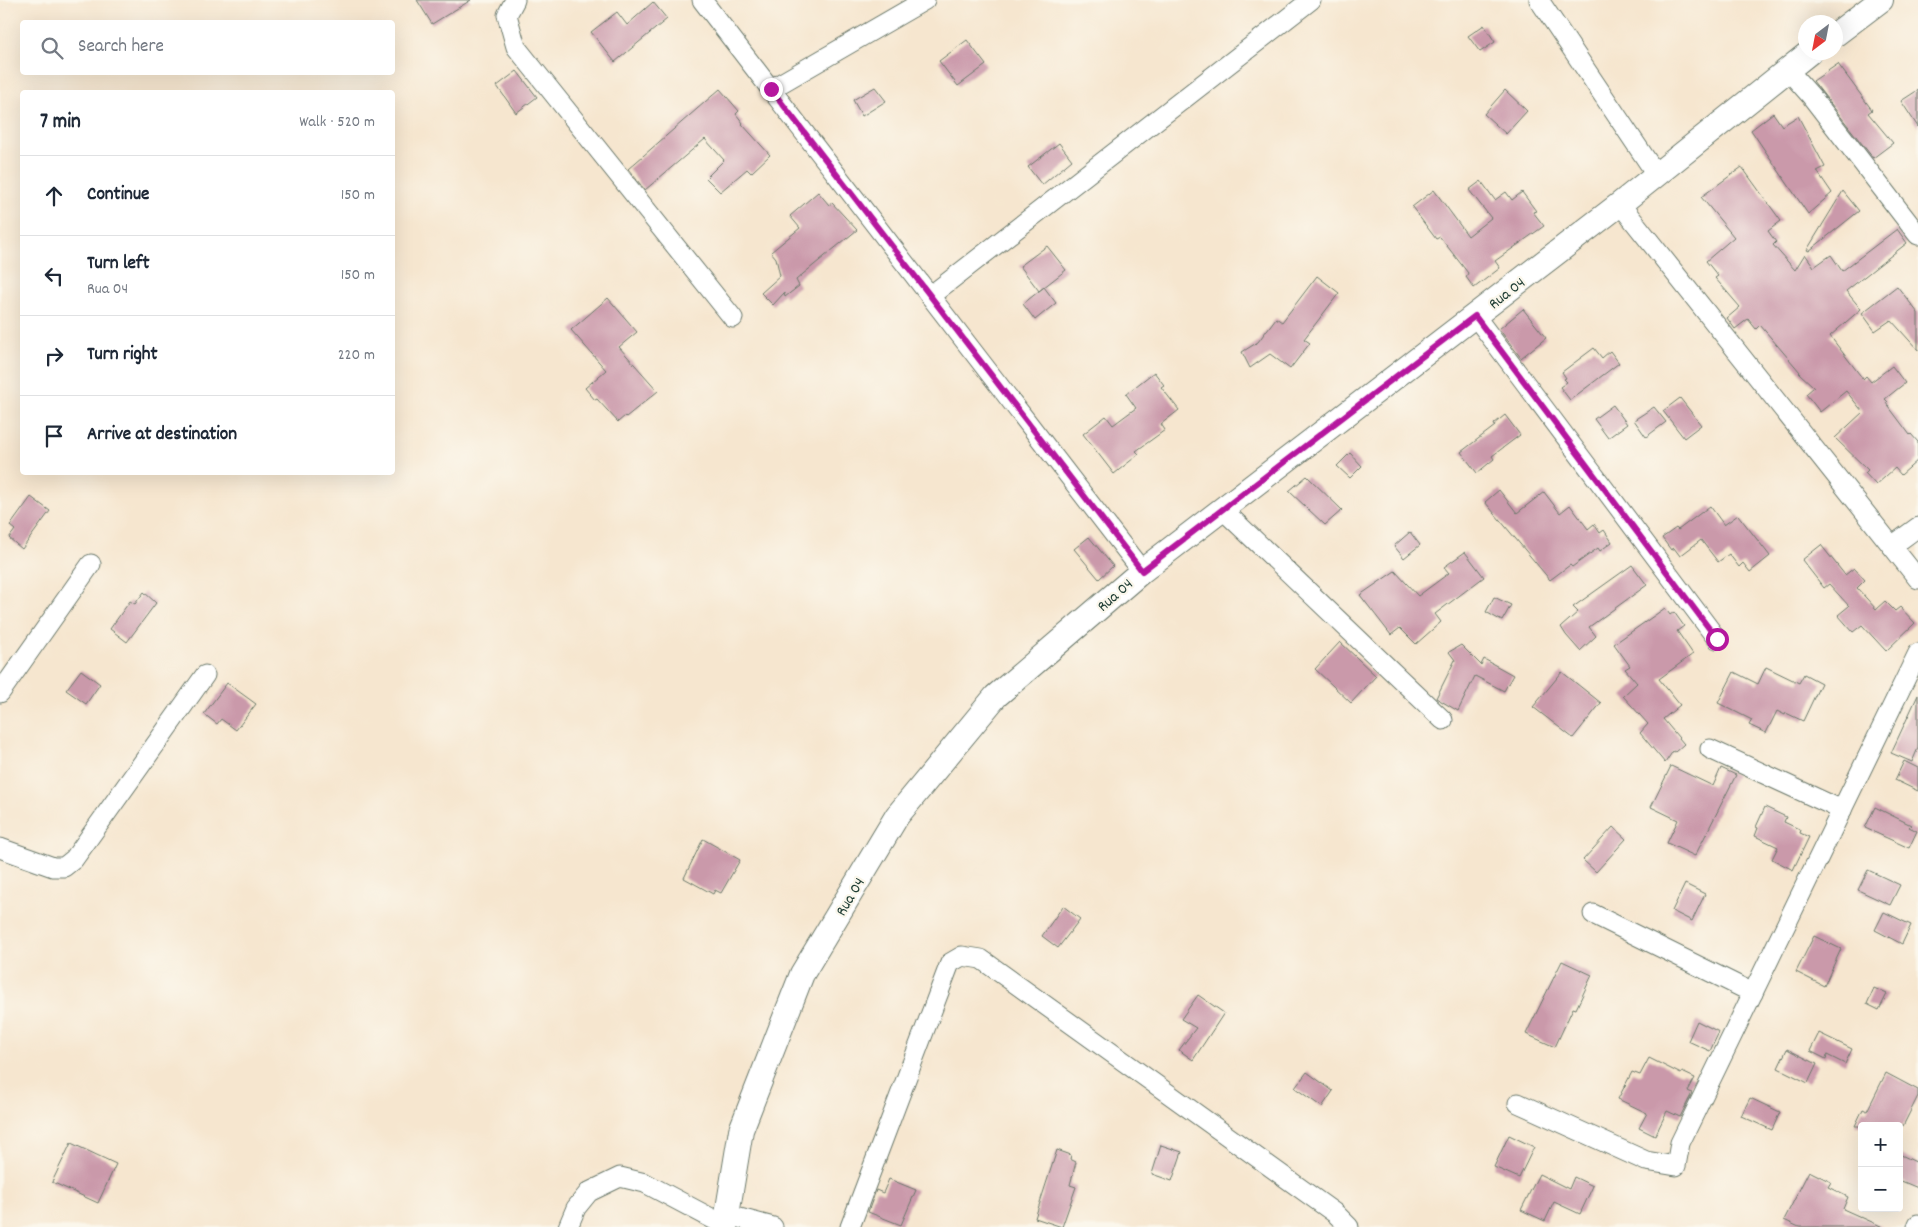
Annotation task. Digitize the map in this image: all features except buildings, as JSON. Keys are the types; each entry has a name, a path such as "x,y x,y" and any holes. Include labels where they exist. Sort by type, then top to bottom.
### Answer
{"street":[{"path":"515,0 507,15 516,48 733,318"},
{"path":"702,0 1142,571"},
{"path":"771,89 925,0"},
{"path":"930,296 1311,0"},
{"path":"1539,0 1656,174"},
{"path":"1843,28 1870,3"},
{"name":"Rua 04","path":"726,1223 741,1130 802,974 897,816 996,696 1142,571 1620,204 1799,60"},
{"path":"1787,69 1811,96 1918,236"},
{"path":"1620,204 1918,579"},
{"path":"1475,316 1717,639"},
{"path":"1222,509 1443,720"},
{"path":"1892,546 1918,527"},
{"path":"0,693 91,564"},
{"path":"1518,1103 1646,1162 1676,1166 1680,1143 1918,653"},
{"path":"0,848 53,867 64,867 74,859 205,675"},
{"path":"1710,749 1842,810"},
{"path":"1593,914 1753,993"},
{"path":"850,1227 950,963 962,956 981,959 1336,1214 1349,1227"},
{"path":"568,1227 576,1208 589,1192 620,1177 645,1183 726,1223 773,1227"}],"route":[{"path":"771,89 1142,571 1475,316 1717,639"}]}
